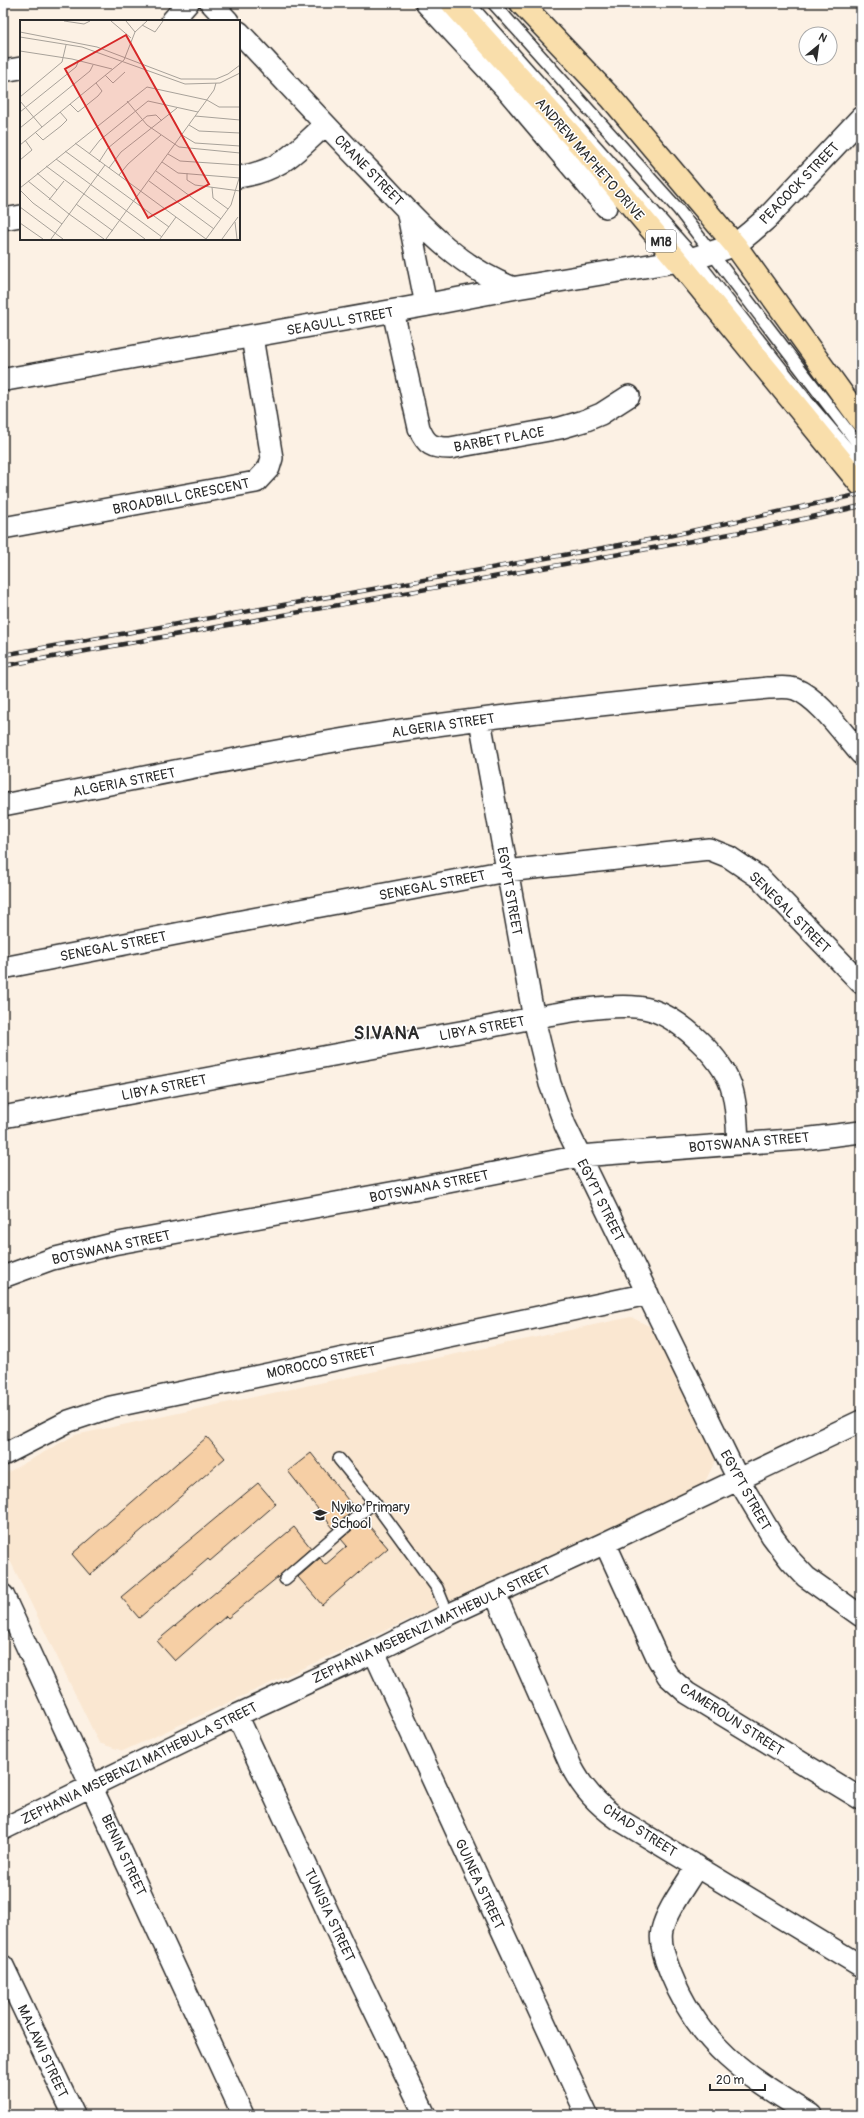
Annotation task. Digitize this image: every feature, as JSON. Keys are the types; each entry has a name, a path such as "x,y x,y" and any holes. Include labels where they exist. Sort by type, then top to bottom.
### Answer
{"main road":[{"name":"ANDREW MAPHETO DRIVE","path":"452,3 581,146 695,257 861,485"},
{"path":"521,3 611,98 735,245 861,420"}],"street":[{"path":"173,20 188,3"},
{"path":"212,3 227,20"},
{"path":"426,3 505,88 606,207"},
{"name":"CRANE STREET","path":"240,33 325,125 442,244 464,262 492,279 514,288"},
{"path":"3,71 20,68"},
{"name":"PEACOCK STREET","path":"735,245 767,218 861,118"},
{"path":"240,178 264,172 284,161 325,125"},
{"path":"407,210 426,305"},
{"path":"3,219 20,216"},
{"name":"SEAGULL STREET","path":"3,380 252,337 514,288 695,257 735,245"},
{"name":"BARBET PLACE","path":"393,311 419,428 424,440 432,445 450,448 560,428 601,414 629,396"},
{"name":"BROADBILL CRESCENT","path":"3,528 256,482 268,468 272,458 252,337"},
{"name":"ALGERIA STREET","path":"3,806 322,743 480,720 619,703 786,687 795,689 810,698 861,754"},
{"name":"EGYPT STREET","path":"480,720 506,871 534,1019 556,1105 738,1479 772,1536 790,1560 806,1577 824,1592 861,1616"},
{"name":"SENEGAL STREET","path":"3,968 506,871 709,849 729,857 760,878 861,983"},
{"name":"LIBYA STREET","path":"3,1118 534,1019 605,1008 633,1006 650,1009 675,1020 712,1056 724,1072 731,1086 736,1106 738,1144"},
{"name":"BOTSWANA STREET","path":"3,1277 52,1259 113,1244 418,1188 580,1156 738,1144 861,1132"},
{"name":"MOROCCO STREET","path":"3,1455 70,1421 111,1407 648,1294"},
{"name":"ZEPHANIA MSEBENZI MATHEBULA STREET","path":"3,1830 93,1787 237,1714 374,1652 448,1615 605,1543 861,1421"},
{"name":"CAMEROUN STREET","path":"605,1543 658,1659 668,1676 676,1684 704,1704 861,1799"},
{"name":"CHAD STREET","path":"495,1594 571,1766 581,1784 592,1798 618,1819 861,1966"},
{"name":"BENIN STREET","path":"3,1595 93,1787 243,2115"},
{"name":"GUINEA STREET","path":"374,1652 587,2115"},
{"name":"TUNISIA STREET","path":"237,1714 344,1947 425,2115"},
{"path":"697,1866 666,1920 662,1931 665,1959 676,1986 689,2011 710,2041 723,2055 739,2068 811,2115"},
{"name":"MALAWI STREET","path":"3,1966 74,2115"}],"lane":[{"path":"469,3 695,257 779,343 861,448"},
{"path":"493,3 678,209 695,257 808,401 861,464"},
{"path":"339,1459 374,1502 437,1588 448,1615"},
{"path":"285,1579 374,1502"}],"shaded area":[{"name":"Nyiko Primary School","path":"631,1317 651,1327 717,1457 704,1484 123,1751 99,1743 3,1546 3,1475 75,1435"}],"building":[{"path":"207,1437 225,1458 90,1575 72,1554"},
{"path":"311,1453 355,1509 333,1528 288,1471"},
{"path":"258,1483 276,1504 210,1561 208,1559 139,1618 121,1597"},
{"path":"364,1520 388,1548 322,1605 298,1577 320,1558 325,1565 347,1546 341,1539"},
{"path":"294,1527 311,1548 228,1618 226,1616 175,1661 157,1641"}],"railway":[{"path":"3,655 659,538 861,494"},
{"path":"3,666 763,528 861,506"}],"place":[{"name":"Nyiko Primary School","path":"320,1515"}],"district":[{"name":"SIVANA","path":"387,1033"}]}
